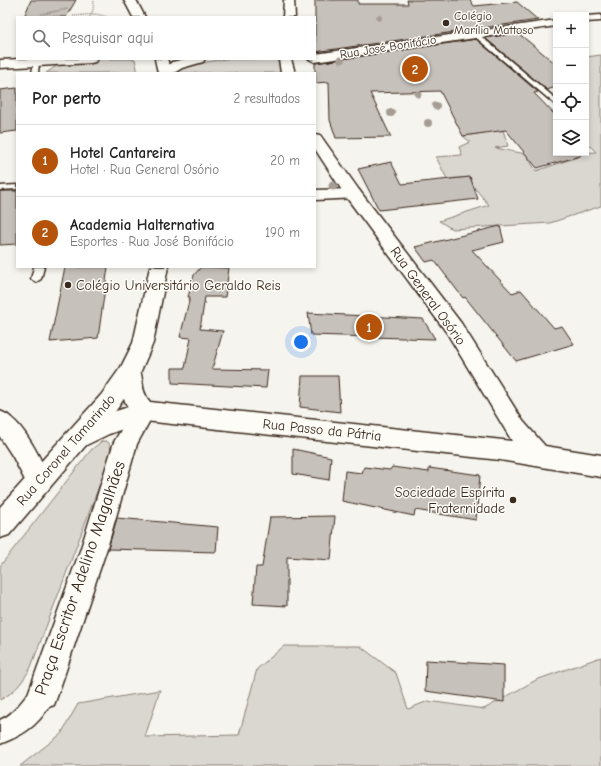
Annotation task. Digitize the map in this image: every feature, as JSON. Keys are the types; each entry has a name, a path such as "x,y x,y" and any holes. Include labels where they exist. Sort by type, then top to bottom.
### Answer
{"street":[{"path":"130,0 138,16"},
{"path":"289,0 289,16"},
{"path":"589,19 601,18"},
{"name":"Rua José Bonifácio","path":"316,58 553,23"},
{"path":"0,64 36,68 85,60"},
{"path":"161,60 165,72"},
{"path":"166,72 177,65 195,60"},
{"path":"285,60 288,72"},
{"name":"Rua General Osório","path":"316,139 353,194 454,328 515,428 538,455"},
{"path":"316,195 353,194"},
{"name":"Rua Coronel Tamarindo","path":"0,526 109,402 130,372 143,343 159,268"},
{"path":"130,372 130,387 133,397 144,411"},
{"name":"Rua Passo da Pátria","path":"74,442 100,427 144,411 500,450 601,466"},
{"name":"Praça Escritor Adelino Magalhães","path":"0,732 14,728 31,712 43,694 94,548 126,442 144,411"},
{"path":"0,421 18,445 39,482"},
{"path":"500,450 515,428"}],"lane":[{"path":"475,34 553,100"},
{"path":"0,188 16,187"},
{"path":"36,279 39,268"}],"path":[{"path":"90,16 93,10 94,0"},
{"path":"41,14 68,10"},
{"path":"73,16 98,14 106,16"}],"shaded area":[{"path":"601,55 601,206 550,223 452,229 439,221 489,205 473,186 470,177 447,179 436,157 462,155 459,147 470,142 463,136 503,130 508,146 495,148 526,154 536,171 580,156 589,156 589,152 596,152 589,145 589,57"},
{"path":"84,60 135,60 138,72 48,72 61,63"},
{"path":"219,60 277,60 283,72 178,72 177,70 183,66"},
{"path":"102,441 109,443 111,449 110,457 31,667 25,678 18,686 0,700 0,566 91,450"},
{"path":"284,646 360,646 396,673 408,709 428,701 484,709 536,680 601,657 601,766 20,766 61,734 78,704 160,690 145,737 239,735 257,669"}],"building":[{"path":"31,0 76,0 67,16 24,16"},
{"path":"315,0 358,0 358,4 408,4 407,0 470,0 474,6 517,2 538,20 316,52"},
{"path":"518,33 553,62 553,88 547,90 485,38"},
{"path":"476,39 538,92 534,93 553,113 553,156 580,156 537,168 506,130 463,136 440,91 370,93 391,137 336,138 330,120 329,82 316,83 315,63"},
{"path":"16,88 16,131 0,133 0,90"},
{"path":"391,162 402,184 470,177 478,199 379,210 358,169"},
{"path":"0,191 16,191 16,244 0,245"},
{"path":"500,226 504,242 472,250 512,293 521,290 554,328 562,326 574,344 516,361 465,297 463,298 434,260 426,262 415,247"},
{"path":"65,268 108,268 98,338 50,342"},
{"path":"200,268 229,268 225,297 205,297 200,329 223,331 212,369 268,370 266,388 172,383 172,368 185,368 191,338 180,337 194,275"},
{"path":"308,313 423,319 435,339 311,335"},
{"path":"302,376 338,376 340,412 300,407"},
{"path":"293,449 331,457 329,480 293,474"},
{"path":"364,467 390,470 392,467 429,472 429,468 480,475 476,520 415,510 414,516 342,501 345,471 362,473"},
{"path":"335,516 331,560 287,557 287,606 253,604 256,567 262,567 270,517"},
{"path":"117,518 218,527 216,552 108,549"},
{"path":"426,660 504,665 504,702 425,691"}],"place":[{"name":"Colégio Marília Mattoso","path":"446,23"},
{"name":"Academia Halternativa","path":"415,69"},
{"name":"Colégio Universitário Geraldo Reis","path":"68,285"},
{"name":"Hotel Cantareira","path":"369,327"},
{"name":"Sociedade Espírita Fraternidade","path":"513,500"}]}
